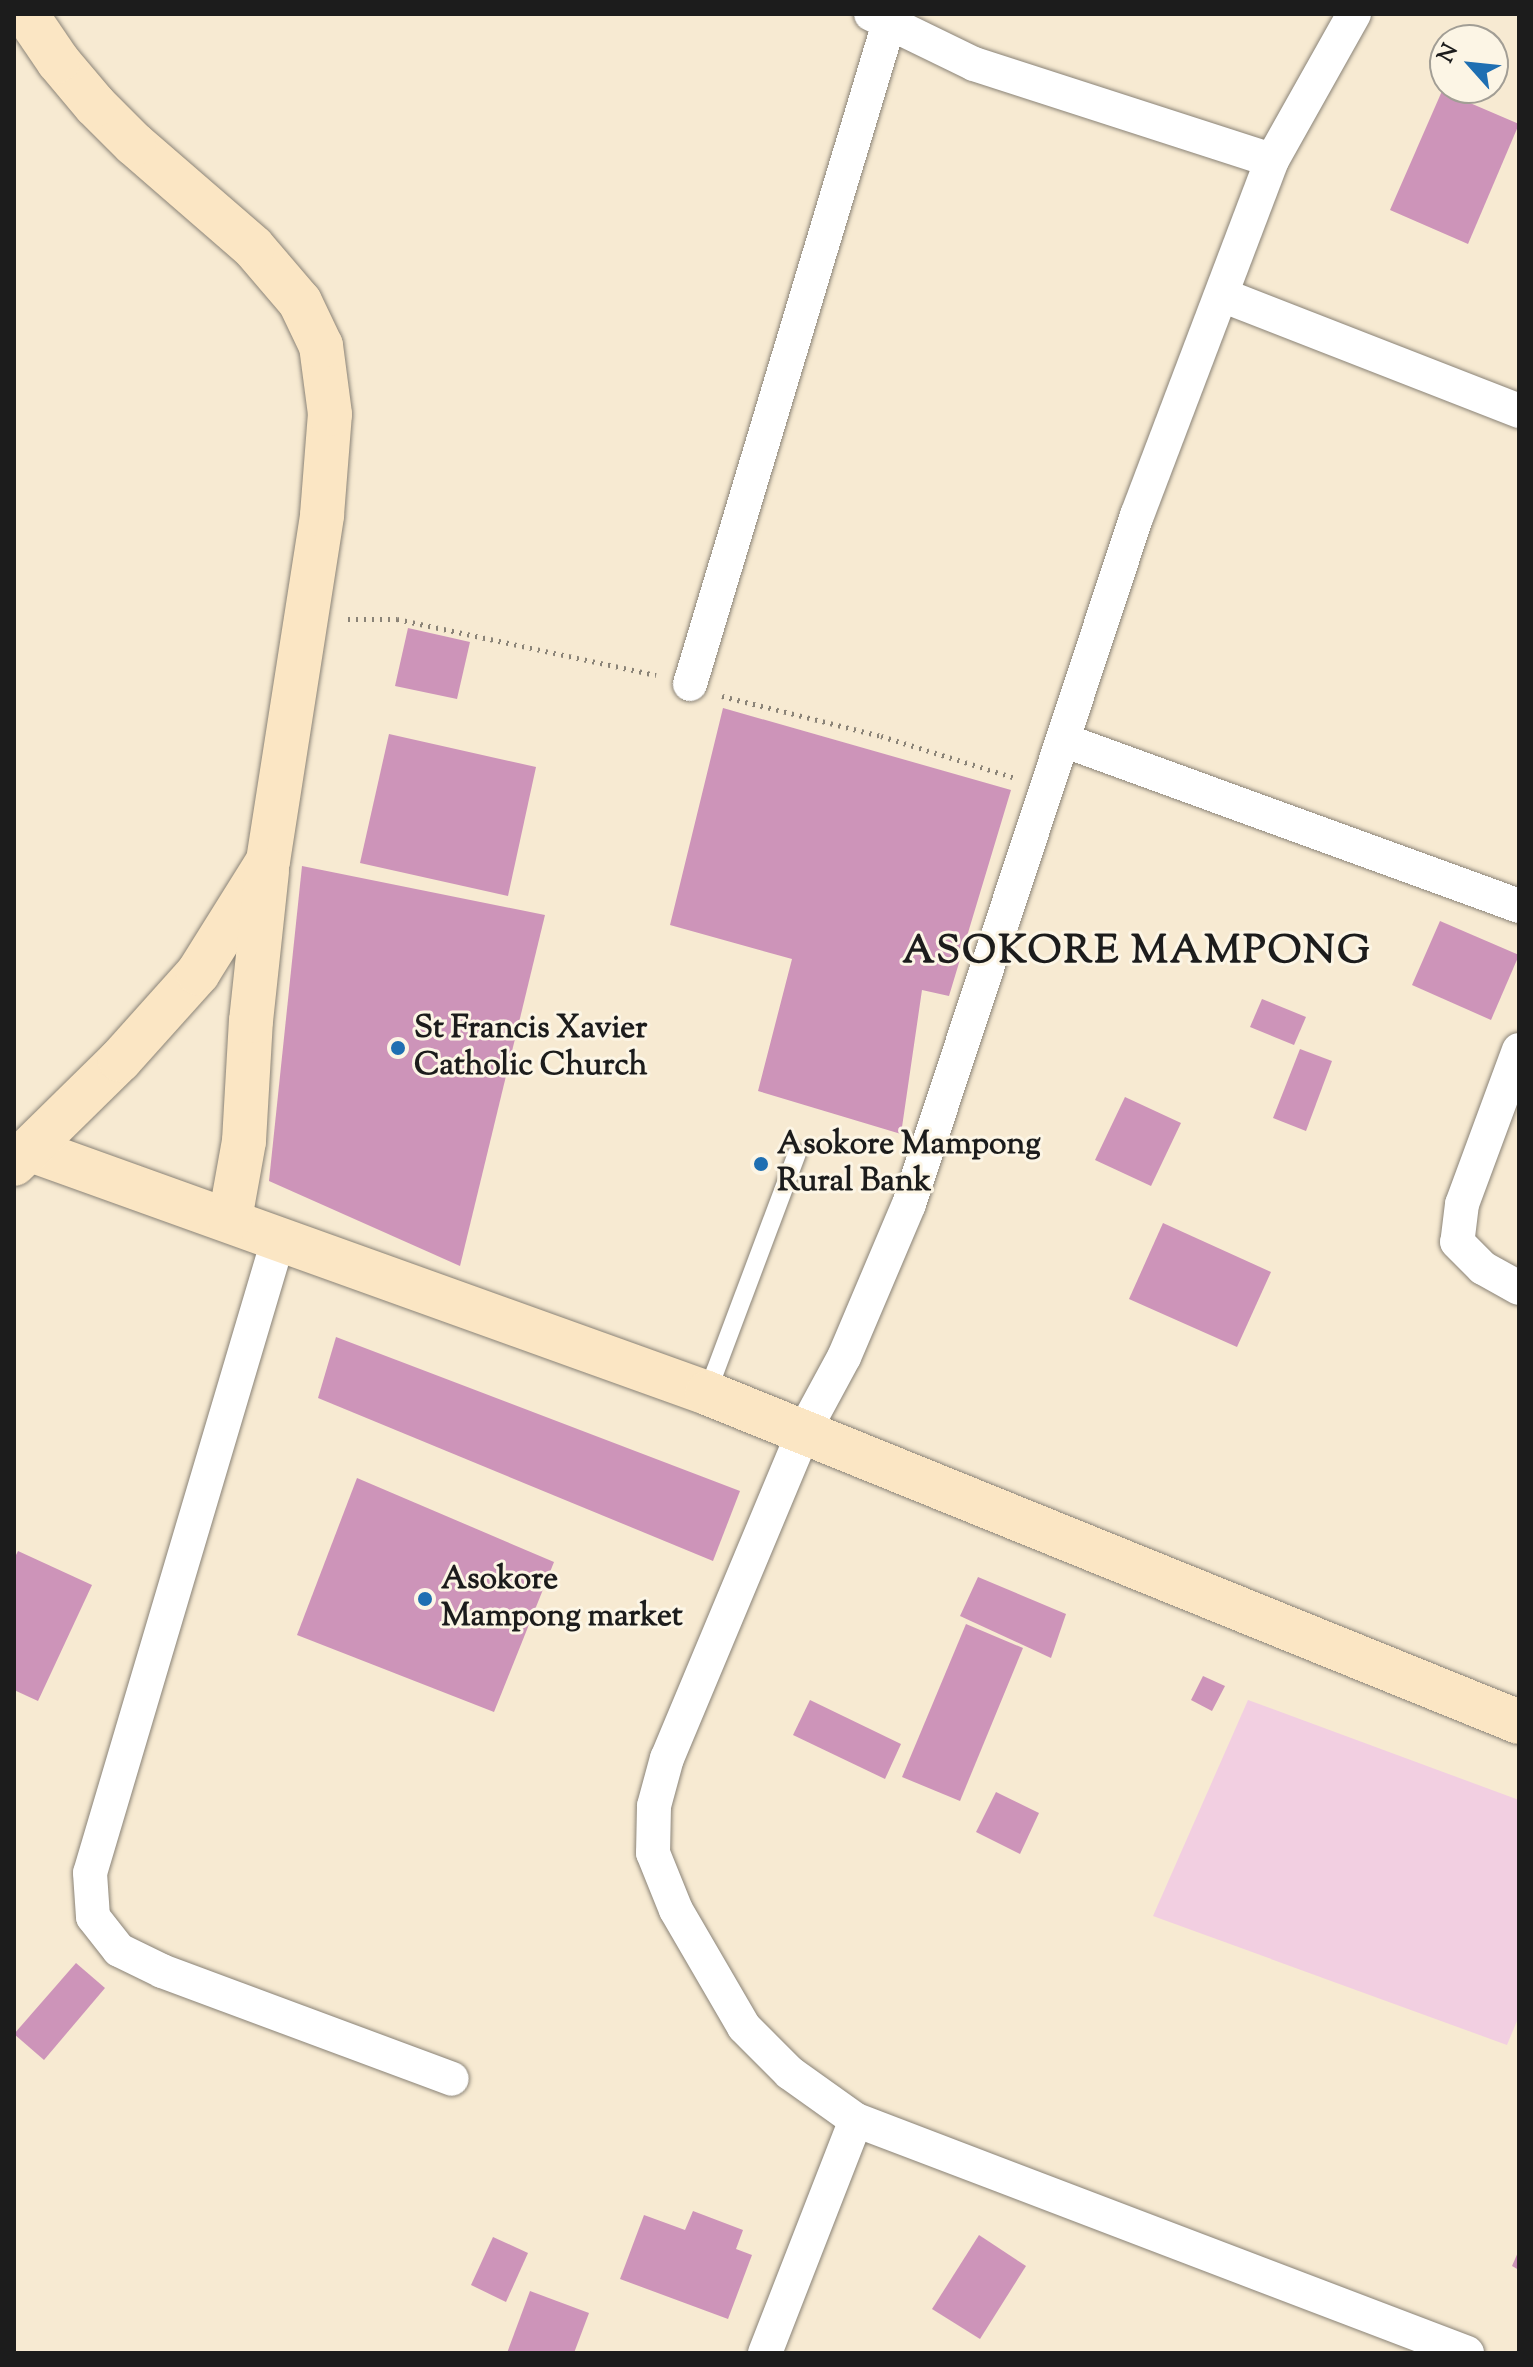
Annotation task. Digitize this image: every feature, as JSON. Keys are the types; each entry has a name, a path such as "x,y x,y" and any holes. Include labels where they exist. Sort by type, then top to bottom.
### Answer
{"street":[{"path":"26,14 58,61 95,105 134,144 253,247 300,302 321,346 330,414 322,515 268,861 251,1021 244,1141 230,1219"},
{"path":"1354,14 1272,160 1137,515 909,1204 844,1357 804,1431 667,1758 654,1806 653,1853 676,1910 744,2027 790,2073 856,2120 1467,2353"},
{"path":"690,684 880,19 974,64 1272,160"},
{"path":"1222,295 1519,411"},
{"path":"1063,740 1519,906"},
{"path":"268,861 198,973 22,1157 230,1219 707,1393 1519,1722"},
{"path":"1519,1050 1462,1204 1457,1242 1483,1268 1519,1288"},
{"path":"279,1237 90,1873 93,1917 119,1950 162,1971 452,2079"},
{"path":"765,2353 856,2120"}],"lane":[{"path":"707,1393 797,1153"}],"shaded area":[{"path":"1248,1700 1519,1800 1519,2016 1507,2045 1153,1916"}],"building":[{"path":"1436,104 1472,104 1519,124 1468,244 1390,210"},
{"path":"408,628 470,642 457,699 395,686"},
{"path":"723,708 1011,790 949,996 922,990 901,1134 758,1091 792,959 670,925"},
{"path":"389,734 536,767 508,896 360,863"},
{"name":"St Francis Xavier Catholic Church","path":"302,866 545,915 460,1266 269,1181"},
{"path":"1440,921 1519,955 1491,1020 1412,985"},
{"path":"1262,999 1306,1017 1294,1045 1250,1027"},
{"path":"1300,1049 1332,1061 1306,1131 1273,1118"},
{"path":"1125,1097 1181,1123 1151,1186 1095,1160"},
{"path":"1163,1223 1271,1272 1237,1347 1129,1299"},
{"path":"336,1337 740,1491 713,1561 318,1398"},
{"name":"Asokore Mampong market","path":"357,1478 554,1562 494,1712 297,1635"},
{"path":"18,1551 92,1585 38,1701 14,1690 14,1559"},
{"path":"978,1577 1066,1614 1051,1658 960,1616"},
{"path":"966,1624 1023,1648 960,1801 902,1777"},
{"path":"1203,1676 1225,1686 1212,1711 1191,1700"},
{"path":"810,1700 901,1744 885,1779 793,1735"},
{"path":"996,1792 1039,1813 1020,1854 976,1832"},
{"path":"76,1963 105,1988 44,2060 14,2034"},
{"path":"693,2211 743,2230 736,2249 752,2255 728,2319 620,2279 644,2215 685,2230"},
{"path":"979,2235 1026,2266 980,2339 932,2309"},
{"path":"493,2237 528,2253 506,2302 471,2285"},
{"path":"1519,2250 1519,2270 1512,2266"},
{"path":"530,2291 589,2313 574,2353 507,2353"}],"place":[{"name":"St Francis Xavier Catholic Church","path":"398,1048"},
{"name":"Asokore Mampong Rural Bank","path":"761,1164"},
{"name":"Asokore Mampong market","path":"425,1599"}],"district":[{"name":"ASOKORE MAMPONG","path":"1137,953"}]}
